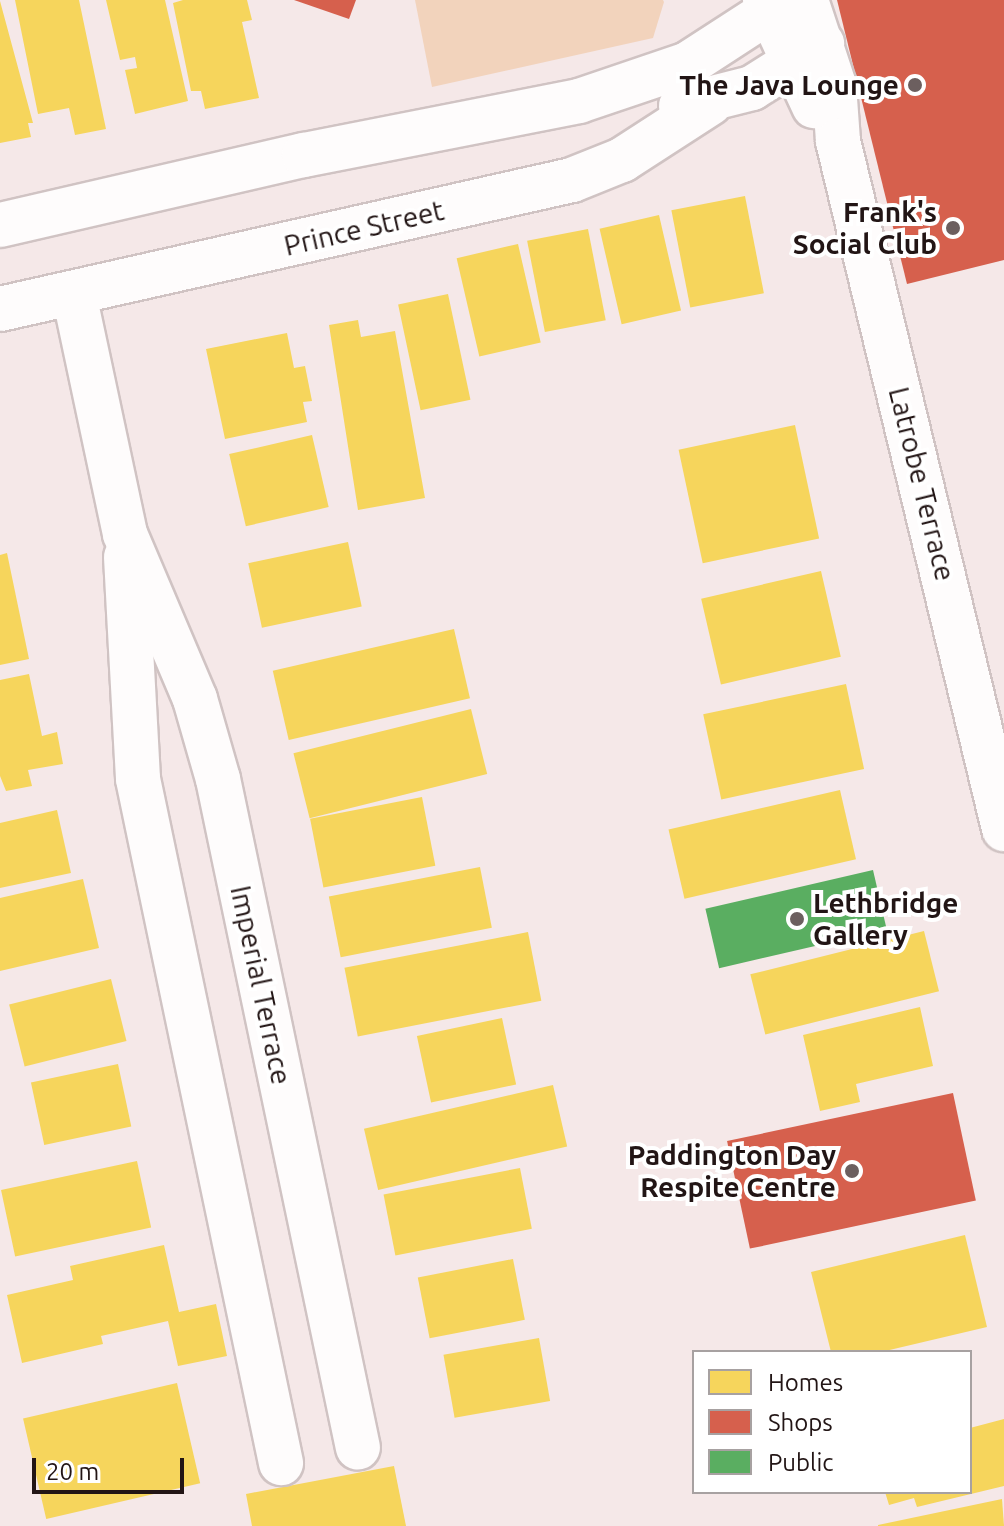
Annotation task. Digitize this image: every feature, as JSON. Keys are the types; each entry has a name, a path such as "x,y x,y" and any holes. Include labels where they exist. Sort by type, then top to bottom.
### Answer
{"street":[{"name":"Latrobe Terrace","path":"786,2 810,53 816,112 838,141 1004,829"},
{"name":"Prince Street","path":"0,225 304,155 579,101 708,54 786,2"},
{"name":"Prince Street","path":"0,309 572,180 622,160 710,103 752,88 810,53"},
{"name":"Prince Street","path":"579,101 636,108 710,103"},
{"name":"Imperial Terrace","path":"74,294 125,534 138,779 281,1463"},
{"name":"Imperial Terrace","path":"125,534 195,699 218,779 358,1448"}],"shaded area":[{"path":"415,0 664,2 653,38 432,87"}],"building: Homes":[{"path":"15,0 79,0 106,129 75,135 69,108 38,114"},
{"path":"106,0 165,0 188,101 135,114 125,70 137,68 135,57 120,60"},
{"path":"183,0 247,0 252,20 242,22 259,98 205,109 201,91 191,91 173,3"},
{"path":"0,1 33,123 28,123 31,137 0,143"},
{"path":"745,196 764,293 690,307 671,210"},
{"path":"659,215 681,310 622,324 600,229"},
{"path":"588,229 606,320 545,332 527,241"},
{"path":"518,244 541,342 479,357 457,258"},
{"path":"448,294 470,400 421,410 398,305"},
{"path":"358,320 361,337 395,331 425,498 358,510 329,325"},
{"path":"287,333 294,368 305,366 312,401 303,402 307,422 225,439 206,349"},
{"path":"795,425 819,538 703,563 679,450"},
{"path":"312,435 329,507 246,526 229,454"},
{"path":"348,542 362,607 262,628 248,563"},
{"path":"7,553 29,659 0,665 0,555"},
{"path":"821,571 841,657 721,684 701,599"},
{"path":"454,629 470,698 289,740 273,671"},
{"path":"29,674 42,736 57,732 63,764 28,770 32,786 6,791 0,776 0,680"},
{"path":"846,684 864,769 721,799 703,714"},
{"path":"471,709 487,774 310,818 293,753"},
{"path":"840,790 856,859 684,899 669,830"},
{"path":"422,797 435,866 323,887 310,819"},
{"path":"57,810 71,873 0,888 0,823"},
{"path":"480,867 492,928 341,957 329,896"},
{"path":"83,879 99,948 0,971 0,898"},
{"path":"924,931 939,991 765,1034 750,974"},
{"path":"528,932 541,1001 358,1036 344,968"},
{"path":"111,979 126,1041 25,1067 9,1004"},
{"path":"920,1007 933,1066 856,1084 860,1102 820,1111 803,1035"},
{"path":"502,1018 516,1085 431,1103 417,1036"},
{"path":"118,1064 131,1127 44,1145 31,1083"},
{"path":"553,1085 567,1146 378,1190 364,1129"},
{"path":"137,1161 151,1228 15,1256 1,1190"},
{"path":"520,1168 532,1229 395,1255 384,1195"},
{"path":"965,1235 987,1327 889,1350 830,1350 811,1272"},
{"path":"164,1245 179,1312 216,1304 227,1356 178,1366 168,1321 101,1336 103,1344 22,1363 7,1295 73,1280 70,1266"},
{"path":"513,1259 525,1320 430,1338 418,1278"},
{"path":"539,1338 550,1401 455,1418 443,1355"},
{"path":"177,1383 200,1483 46,1519 23,1419"},
{"path":"1004,1419 1004,1486 972,1494 972,1427"},
{"path":"394,1466 406,1526 252,1526 246,1494"},
{"path":"886,1494 971,1494 917,1507 914,1498 889,1505"},
{"path":"1002,1499 1004,1526 878,1526 878,1525"}],"building: Shops":[{"path":"294,0 356,0 349,19"},
{"path":"837,0 1004,0 1004,260 907,284"},
{"name":"Paddington Day Respite Centre","path":"953,1093 976,1201 750,1249 727,1141"}],"building: Public":[{"name":"Lethbridge Gallery","path":"873,870 887,929 719,968 705,909"}],"place":[{"name":"The Java Lounge","path":"915,85"},
{"name":"Frank's Social Club","path":"953,228"},
{"name":"Lethbridge Gallery","path":"797,919"},
{"name":"Paddington Day Respite Centre","path":"852,1171"}]}
